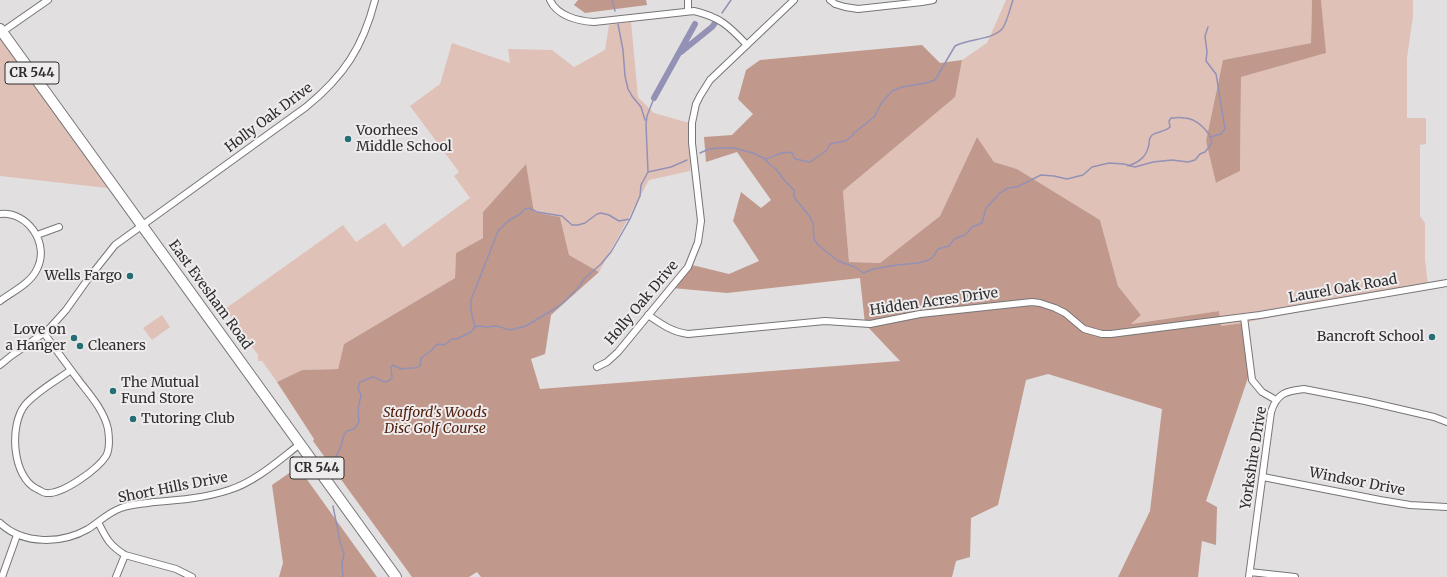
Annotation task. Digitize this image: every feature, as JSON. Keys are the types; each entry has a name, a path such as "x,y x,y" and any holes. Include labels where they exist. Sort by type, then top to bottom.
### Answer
{"main road":[{"name":"East Evesham Road","path":"1,30 396,577"}],"street":[{"path":"1,30 48,0"},
{"name":"Holly Oak Drive","path":"142,225 306,107 322,93 347,65 361,42 369,23 375,0"},
{"path":"550,0 557,10 574,19 594,22 694,11 706,14 730,27 747,45"},
{"path":"688,0 688,11"},
{"name":"Holly Oak Drive","path":"597,367 607,362 618,352 688,267 698,242 701,221 692,142 692,123 696,104 700,96 710,80 794,0"},
{"path":"830,0 835,4 845,7 858,8 933,0"},
{"path":"0,214 11,214 19,217 30,225 37,235 42,254 37,270 32,277 0,301"},
{"path":"0,365 44,333 66,310 106,255 116,245 142,225"},
{"path":"37,235 59,227"},
{"name":"Laurel Oak Road","path":"1244,317 1447,283"},
{"name":"Hidden Acres Drive","path":"648,315 677,333 688,334 825,321 870,324 920,314 1032,302 1055,308 1065,313 1084,329 1102,334 1244,317"},
{"path":"1244,317 1252,380 1262,392 1276,400"},
{"path":"44,333 102,411 108,432 108,446 106,455 87,476 61,490 45,493 33,487 25,479 18,466 16,452 19,414 25,405 37,394 71,370"},
{"name":"Yorkshire Drive","path":"1249,574 1271,412 1276,400 1284,393 1304,389 1434,417 1447,422"},
{"name":"Short Hills Drive","path":"0,523 17,534 30,538 44,540 60,539 86,530 120,508 206,496 231,490 262,473 300,444"},
{"name":"Windsor Drive","path":"1263,477 1410,505 1447,507"},
{"path":"98,522 107,540 114,549 125,555 176,569 192,577"},
{"path":"2,577 17,534"},
{"path":"116,577 125,555"},
{"path":"1249,574 1295,577"}],"shaded area":[{"path":"1006,0 1312,0 1311,43 1223,60 1206,141 1217,183 1240,171 1241,77 1325,53 1321,0 1413,0 1413,16 1407,58 1407,118 1426,118 1426,144 1420,145 1420,216 1425,223 1425,259 1428,286 1243,323 1221,326 1219,311 1130,324 1141,315 1118,286 1100,220 1017,169 994,162 977,137 940,216 880,263 849,262 843,191 954,97 962,60 987,43"},
{"path":"631,22 638,97 654,113 693,124 690,171 649,180 599,272 569,255 560,217 534,212 525,165 483,212 483,238 456,253 455,278 344,344 338,369 302,370 277,382 262,361 258,361 258,355 225,309 343,225 356,242 385,223 403,247 470,198 454,176 459,172 410,106 440,84 452,43 510,63 508,49 552,50 574,67 605,50 609,25"},
{"path":"0,29 116,189 0,176"},
{"path":"162,315 170,327 152,340 143,328"}],"green space":[{"path":"578,0 646,0 647,5 585,13 574,5"},
{"path":"1312,0 1321,0 1326,53 1241,77 1240,171 1216,183 1206,141 1223,60 1311,43"},
{"name":"Stafford's Woods Disc Golf Course","path":"922,45 940,63 962,60 955,97 843,191 849,262 880,263 940,216 977,137 994,162 1017,169 1100,220 1118,286 1141,315 1131,324 1219,311 1221,326 1243,323 1249,375 1206,501 1217,507 1216,545 1202,541 1198,577 1118,577 1150,511 1162,409 1048,374 1026,380 998,505 971,518 970,557 956,561 952,577 481,577 477,572 469,577 412,577 313,441 314,439 277,382 302,370 338,369 344,344 455,278 456,253 483,238 483,212 526,164 534,212 560,217 569,255 599,272 551,315 545,354 531,359 540,389 900,361 865,324 860,278 727,293 672,288 688,264 729,274 759,261 733,221 741,192 761,208 771,200 737,152 706,162 704,137 732,135 753,114 738,99 746,70 760,60"},
{"path":"298,467 377,577 279,577 283,563 272,485"}],"waterway":[{"path":"612,0 615,11"},
{"path":"722,13 731,0"},
{"path":"765,159 788,152 792,153 795,159 810,162 826,151 830,144 845,141 874,117 882,102 892,91 902,87 935,80 955,46 998,33 1004,26 1013,0"},
{"path":"681,52 715,23"},
{"path":"618,24 628,89 641,107 645,120"},
{"path":"654,98 695,24"},
{"path":"1208,27 1205,36 1207,52 1206,61 1216,74 1225,129 1221,134 1210,137"},
{"path":"332,475 335,458 340,449 344,435 347,431 354,429 359,422 358,408 361,396 358,387 360,382 373,377 387,382 392,378 391,367 393,365 401,369 418,367 420,366 421,358 436,345 444,345 452,339 457,339 471,332 475,327 497,326 510,330 526,326 559,306 578,288 585,278 601,264 611,252 630,219 640,196 641,185 648,172 646,125 647,116 654,98"},
{"path":"700,153 709,149 734,148 753,153 765,159 776,169 794,190 794,197 813,223 814,239 818,245 838,261 855,267 863,273 873,269 918,263 929,260 938,249 949,246 954,239 965,235 972,227 982,223 986,208 1000,193 1008,188 1017,187 1041,175 1067,179 1083,175 1092,167 1109,163 1124,164 1135,167 1153,162 1172,160 1188,162 1195,160 1200,154 1205,152 1212,143 1211,138 1202,126 1193,120 1171,118 1169,121 1170,127 1152,135 1149,140 1148,149 1144,156 1136,163 1132,164 1128,166"},
{"path":"648,172 671,167 687,160"},
{"path":"475,327 471,311 471,300 498,231 508,221 520,214 525,209 529,208 537,212 562,216 572,225 585,223 597,214 601,213 609,215 619,221 630,219"},
{"path":"333,506 340,542 344,554 342,563 343,577"}],"place":[{"name":"Voorhees Middle School","path":"348,139"},
{"name":"Wells Fargo","path":"130,276"},
{"name":"Bancroft School","path":"1432,337"},
{"name":"Love on a Hanger","path":"74,338"},
{"name":"Cleaners","path":"80,346"},
{"name":"The Mutual Fund Store","path":"113,391"},
{"name":"Tutoring Club","path":"133,419"}]}
